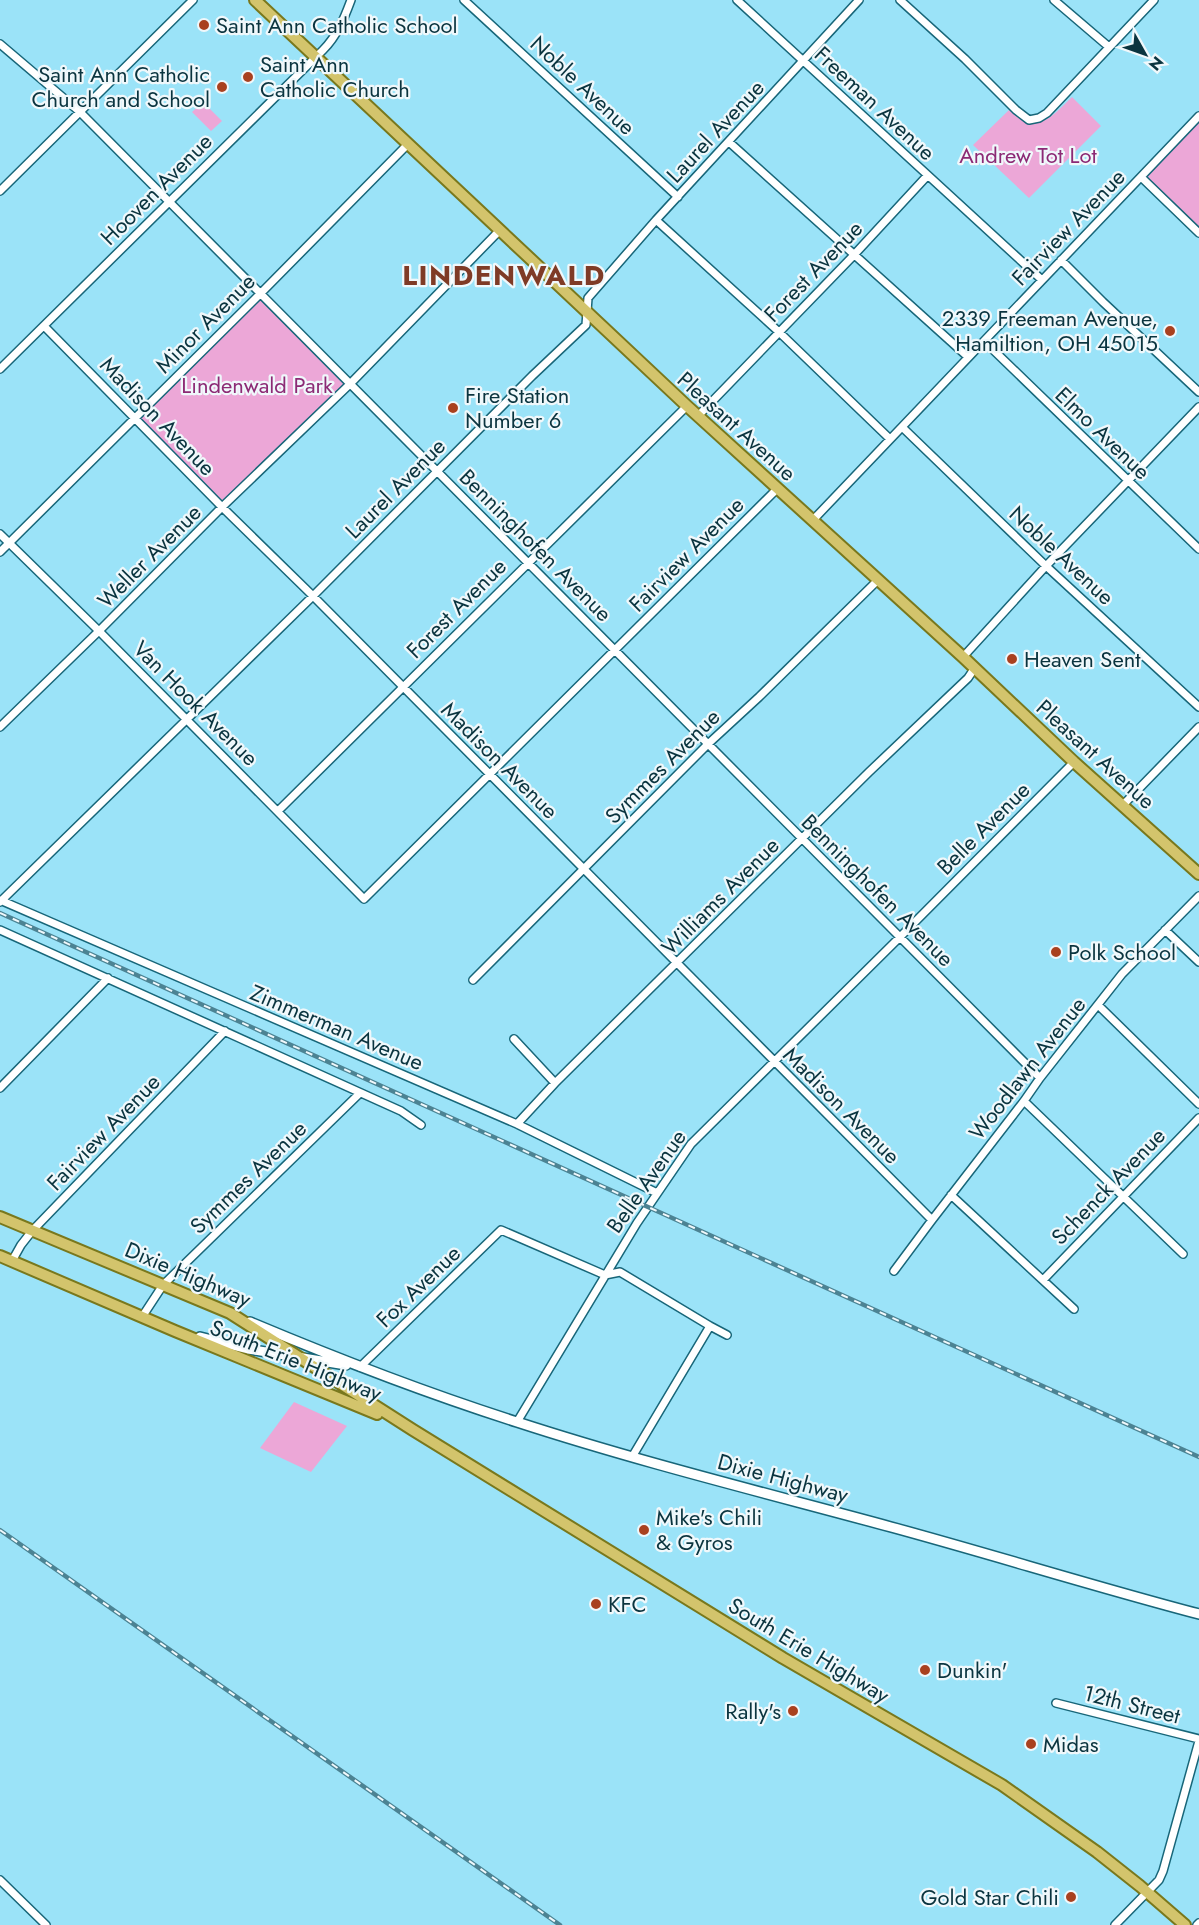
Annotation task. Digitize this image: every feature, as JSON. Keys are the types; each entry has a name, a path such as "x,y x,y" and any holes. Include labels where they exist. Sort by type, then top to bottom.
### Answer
{"main road":[{"name":"Pleasant Avenue","path":"255,0 687,406 1199,874"},
{"name":"Dixie Highway","path":"0,1217 230,1313"},
{"name":"Dixie Highway","path":"0,1256 175,1331"},
{"name":"South Erie Highway","path":"230,1313 403,1424 791,1663 1002,1785 1072,1834 1147,1892 1185,1925"},
{"name":"South Erie Highway","path":"175,1331 403,1424"}],"street":[{"path":"0,191 193,0"},
{"name":"Hooven Avenue","path":"0,369 315,58 335,36 351,0"},
{"name":"Noble Avenue","path":"464,0 678,197"},
{"name":"Freeman Avenue","path":"737,0 1042,280"},
{"name":"Laurel Avenue","path":"1,901 586,325 588,298 656,220 859,0"},
{"path":"900,0 1029,120 1047,113 1154,0"},
{"path":"1054,0 1109,47"},
{"name":"Benninghofen Avenue","path":"0,44 80,112 1040,1078"},
{"name":"Fairview Avenue","path":"813,520 1199,116"},
{"path":"729,142 853,256 968,357"},
{"name":"Minor Avenue","path":"0,552 408,144"},
{"name":"Forest Avenue","path":"698,416 927,176"},
{"path":"1141,177 1199,233"},
{"path":"656,220 779,332 890,439"},
{"name":"Weller Avenue","path":"0,727 350,384 500,230"},
{"path":"1061,260 1199,392"},
{"name":"Madison Avenue","path":"44,326 932,1220"},
{"name":"Elmo Avenue","path":"984,341 1199,549"},
{"name":"Forest Avenue","path":"278,811 687,406"},
{"path":"963,657 1046,566 1199,407"},
{"name":"Noble Avenue","path":"902,427 1046,566 1199,707"},
{"name":"Fairview Avenue","path":"364,899 777,489"},
{"name":"Van Hook Avenue","path":"0,534 364,899"},
{"name":"Symmes Avenue","path":"473,980 708,744 878,580"},
{"name":"Williams Avenue","path":"517,1124 555,1083 869,772 968,678 974,669"},
{"path":"1123,805 1199,727"},
{"name":"Belle Avenue","path":"517,1422 605,1275 691,1144 1074,762"},
{"name":"Woodlawn Avenue","path":"894,1270 1122,974 1199,896"},
{"name":"Zimmerman Avenue","path":"1,901 517,1124 657,1193"},
{"path":"0,930 400,1111 421,1125"},
{"path":"1166,930 1199,962"},
{"path":"0,1088 108,978"},
{"path":"1098,1005 1199,1104"},
{"name":"Fairview Avenue","path":"12,1261 32,1231 225,1031"},
{"path":"514,1039 555,1083"},
{"name":"Symmes Avenue","path":"142,1317 163,1285 360,1093"},
{"path":"1024,1101 1183,1254"},
{"name":"Schenck Avenue","path":"1042,1280 1199,1118"},
{"path":"951,1195 1074,1309"},
{"name":"Fox Avenue","path":"360,1367 501,1230 605,1275"},
{"path":"605,1275 620,1272 727,1335"},
{"name":"Dixie Highway","path":"230,1313 360,1367 517,1422 632,1457 1199,1614"},
{"path":"632,1457 710,1326"},
{"name":"Dixie Highway","path":"175,1331 248,1349 360,1367"},
{"name":"12th Street","path":"1056,1703 1199,1740"},
{"path":"1114,1925 1158,1880 1163,1871 1199,1740"},
{"path":"0,1880 46,1925"}],"green space":[{"name":"Andrew Tot Lot","path":"1072,97 1101,126 1029,198 973,145 1009,110 1019,118 1035,123 1050,117"},
{"path":"203,102 222,121 211,131 192,112"},
{"path":"1199,116 1199,233 1141,177"},
{"name":"Lindenwald Park","path":"260,294 350,384 222,507 134,417"},
{"path":"294,1402 347,1426 311,1472 260,1448"}],"railway":[{"path":"0,913 1199,1457"},
{"path":"0,1530 560,1925"}],"place":[{"name":"Saint Ann Catholic School","path":"204,25"},
{"name":"Saint Ann Catholic Church","path":"248,77"},
{"name":"Saint Ann Catholic Church and School","path":"222,87"},
{"name":"2339 Freeman Avenue, Hamiltion, OH 45015","path":"1170,331"},
{"name":"Fire Station Number 6","path":"453,408"},
{"name":"Heaven Sent","path":"1012,659"},
{"name":"Polk School","path":"1056,952"},
{"name":"Mike's Chili & Gyros","path":"644,1530"},
{"name":"KFC","path":"596,1604"},
{"name":"Dunkin'","path":"925,1670"},
{"name":"Rally's","path":"793,1711"},
{"name":"Midas","path":"1031,1744"},
{"name":"Gold Star Chili","path":"1071,1897"}],"district":[{"name":"LINDENWALD","path":"504,275"}]}
